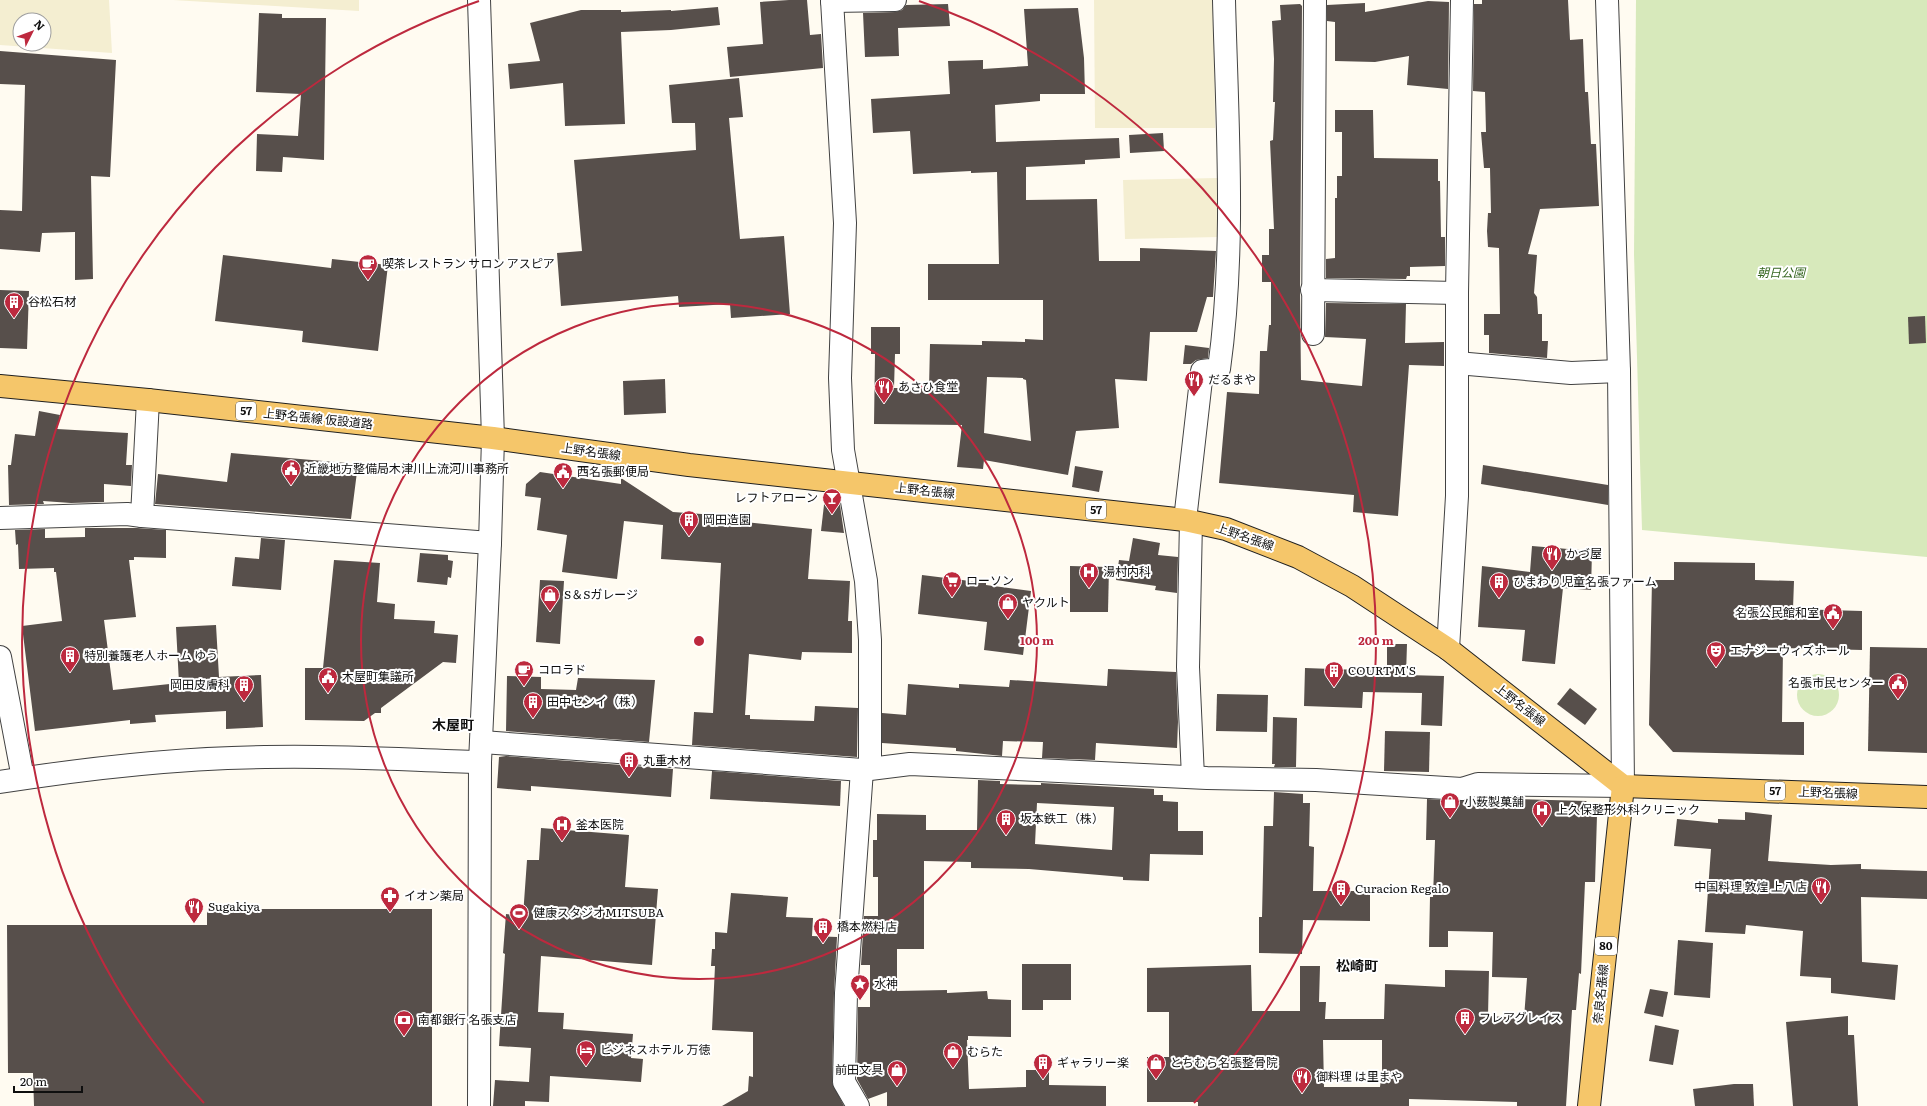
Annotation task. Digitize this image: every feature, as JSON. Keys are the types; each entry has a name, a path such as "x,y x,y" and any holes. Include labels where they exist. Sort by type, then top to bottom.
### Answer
{"main road":[{"name":"上野名張線 仮設道路","path":"0,386 148,400 493,438"},
{"name":"上野名張線","path":"493,438 689,465 1188,521 1226,529 1298,557 1352,586 1448,649 1623,786 1927,797"},
{"name":"奈良名張線","path":"1589,1106 1623,786"}],"street":[{"path":"479,1106 481,752 493,438 480,0"},
{"path":"858,1106 844,1082 846,993 866,769 870,640 866,581 843,450 840,378 845,223 832,1 895,0"},
{"path":"1193,777 1188,667 1188,521 1202,371 1219,369 1224,328 1229,187 1224,0"},
{"path":"1313,334 1312,290 1315,0"},
{"path":"1448,649 1457,496 1457,293 1462,0"},
{"path":"0,782 152,762 226,758 338,757 481,752 866,769 910,764 1193,777 1316,780 1462,789 1478,784 1623,786 1619,371 1607,0"},
{"path":"1312,290 1457,293"},
{"path":"1457,363 1571,374 1619,371"},
{"path":"142,516 148,400"},
{"path":"0,518 127,514 490,543"},
{"path":"0,657 23,778"}],"shaded area":[{"path":"0,0 109,0 112,53 52,49 52,12 12,12 12,46 0,45"},
{"path":"173,0 359,0 359,11"},
{"path":"1094,0 1214,0 1215,128 1095,128"},
{"path":"1217,178 1219,237 1125,239 1123,180"}],"green space":[{"name":"朝日公園","path":"1636,0 1927,0 1927,557 1642,530 1634,254"},
{"path":"1818,674 1833,680 1839,695 1833,710 1818,716 1803,710 1797,695 1803,680"}],"building":[{"path":"807,0 810,35 821,34 823,68 730,77 727,47 763,44 760,2"},
{"path":"1482,0 1568,0 1570,40 1583,39 1585,92 1588,92 1591,144 1596,144 1599,206 1540,209 1528,254 1537,255 1534,293 1537,297 1538,314 1542,314 1542,341 1548,341 1547,358 1489,353 1489,335 1484,335 1484,314 1500,314 1499,248 1488,247 1488,213 1491,213 1490,168 1484,168 1481,132 1486,132 1485,92 1473,91 1474,4 1482,4"},
{"path":"1428,1 1449,2 1448,89 1407,85 1409,56 1375,62 1335,61 1335,22 1327,21 1327,5 1365,3 1365,12"},
{"path":"948,4 950,26 898,28 899,56 865,57 863,13 895,12 902,10 906,5"},
{"path":"1300,4 1302,6 1300,290 1301,380 1362,386 1366,339 1325,337 1326,303 1406,304 1405,343 1444,342 1444,366 1409,365 1398,516 1353,512 1354,495 1219,483 1227,392 1259,394 1260,351 1267,351 1269,325 1271,325 1271,282 1262,282 1262,255 1269,255 1269,229 1274,229 1270,141 1273,140 1275,102 1273,102 1274,59 1272,21 1281,20 1280,5"},
{"path":"718,7 720,25 671,30 621,32 625,124 565,126 563,83 510,89 508,64 540,61 530,23 581,10 621,10 621,12 671,11"},
{"path":"1078,8 1084,58 1085,94 1040,94 1040,101 995,105 996,142 1119,138 1120,158 1085,160 1085,164 1026,167 1026,200 1097,199 1099,261 1140,261 1140,248 1216,251 1213,297 1207,297 1197,332 1150,332 1147,381 1115,379 1119,428 1076,431 1068,475 984,460 983,469 957,467 962,425 874,424 875,354 871,354 871,327 900,327 900,354 895,354 894,388 929,388 930,344 982,345 982,341 1025,342 1025,339 1043,340 1043,300 928,300 928,264 999,264 997,172 971,173 971,171 913,174 910,131 873,133 871,99 950,94 948,61 983,60 983,69 1028,66 1024,9","holes":["987,377 1023,378 1026,380 1031,441 984,433"]},
{"path":"259,13 282,14 282,18 326,18 324,160 283,157 282,172 256,171 257,134 298,136 301,94 256,92"},
{"path":"0,51 116,60 110,177 91,176 93,279 75,280 75,232 42,233 40,252 0,249 0,210 22,211 25,85 0,84"},
{"path":"739,78 743,117 729,118 740,239 784,236 790,314 731,318 730,304 679,307 678,296 561,306 557,253 582,251 574,160 696,150 695,123 672,123 669,85"},
{"path":"1335,110 1373,110 1374,158 1438,159 1441,237 1445,237 1445,266 1410,267 1410,276 1407,276 1406,279 1326,278 1326,259 1335,258 1335,198 1337,198 1337,176 1342,176 1342,132 1335,132"},
{"path":"1163,133 1164,151 1130,153 1129,135"},
{"path":"223,255 331,268 332,259 388,265 378,351 302,342 303,331 215,321"},
{"name":"谷松石材","path":"0,290 29,291 27,349 0,348"},
{"path":"1925,316 1926,343 1909,344 1908,317"},
{"path":"1185,345 1209,348 1208,358 1196,360 1191,364 1183,364"},
{"path":"665,379 666,413 624,415 623,381"},
{"path":"39,411 60,415 57,429 128,433 126,465 132,465 131,486 104,484 104,502 71,503 43,501 44,504 9,505 8,465 11,465 15,434 35,436"},
{"name":"近畿地方整備局木津川上流河川事務所","path":"231,453 358,464 351,519 155,504 158,474 227,482"},
{"path":"1483,465 1608,485 1608,505 1481,484"},
{"path":"1075,466 1103,471 1099,492 1072,487"},
{"path":"540,472 621,484 621,478 673,512 716,515 716,519 812,529 808,579 850,581 848,621 852,621 852,653 802,652 801,660 749,654 745,715 750,715 750,719 814,721 815,706 858,708 857,757 692,745 694,712 713,713 721,563 661,559 663,525 624,521 617,579 562,572 567,535 537,530 541,498 525,496 526,484"},
{"path":"825,496 839,498 844,533 821,531"},
{"path":"85,528 137,528 166,530 166,558 134,557 134,560 129,560 136,617 104,620 113,690 179,683 176,627 216,625 219,677 261,675 263,727 226,729 226,711 155,715 156,722 130,724 130,720 35,731 22,626 62,621 56,572 54,572 54,568 19,569 18,544 16,545 15,530 45,529 45,538 85,537"},
{"path":"261,538 285,540 281,590 232,586 235,557 259,559"},
{"path":"1133,538 1160,543 1158,555 1178,557 1177,593 1155,590 1156,586 1116,580 1119,560 1129,561"},
{"path":"1532,546 1592,551 1591,590 1563,588 1555,664 1522,661 1525,630 1478,627 1482,566 1530,572"},
{"path":"420,553 448,555 448,560 453,561 451,578 448,577 447,585 417,582"},
{"path":"334,560 380,563 377,602 395,604 394,619 435,621 434,633 458,635 456,663 443,662 381,708 381,713 375,713 364,721 305,720 305,668 323,668"},
{"name":"エナジーウィズホール","path":"1674,562 1755,563 1755,580 1794,581 1793,609 1862,611 1862,650 1783,648 1782,722 1804,722 1804,755 1673,752 1649,725 1652,580 1674,580"},
{"name":"湯村内科","path":"1070,566 1109,567 1108,612 1070,612"},
{"path":"922,575 986,583 986,585 1031,591 1023,655 984,650 987,622 918,614"},
{"name":"S＆Sガレージ","path":"540,580 564,581 560,644 536,642"},
{"path":"1387,644 1407,644 1406,675 1444,676 1442,726 1421,725 1422,693 1363,692 1362,708 1304,706 1305,668 1387,671"},
{"name":"名張市民センター","path":"1870,647 1927,648 1927,753 1868,751"},
{"path":"1108,669 1176,672 1178,722 1177,748 1096,743 1095,760 1042,758 1043,742 1003,741 1002,756 956,751 956,748 882,743 882,713 906,715 908,684 959,688 959,684 1009,687 1010,680 1107,686"},
{"path":"507,676 541,677 541,689 576,690 578,678 655,680 649,742 506,731"},
{"path":"1570,688 1597,709 1585,725 1557,704"},
{"path":"1217,694 1268,695 1267,732 1216,731"},
{"path":"1273,717 1297,718 1296,767 1274,767 1275,764 1272,764"},
{"path":"1385,731 1430,732 1429,772 1384,771"},
{"path":"506,756 673,769 671,797 531,786 531,791 497,788 499,757"},
{"path":"712,771 841,781 840,806 710,799"},
{"path":"978,780 1000,781 1000,784 1041,785 1041,783 1154,789 1154,795 1163,795 1163,801 1178,802 1178,831 1203,831 1203,855 1150,854 1149,881 1123,880 1123,877 1029,869 971,868 971,862 924,861 924,949 897,949 897,991 947,990 947,993 987,991 988,999 1011,1000 1011,1037 968,1036 969,1089 1026,1087 1026,1070 1049,1070 1049,1085 1106,1086 1106,1106 887,1106 887,1092 868,1099 857,1079 858,1007 870,1007 870,965 861,965 864,916 878,916 878,877 873,877 873,840 877,840 877,814 926,815 926,830 977,830","holes":["1037,803 1114,807 1112,850 1035,844"]},
{"path":"1274,792 1303,794 1303,803 1310,803 1309,846 1314,847 1313,891 1370,891 1370,921 1303,920 1302,954 1259,953 1259,917 1262,917 1264,826 1273,826"},
{"path":"1482,798 1586,801 1597,815 1595,882 1585,882 1581,974 1579,973 1576,1010 1572,1010 1566,1106 1517,1106 1517,1102 1409,1099 1409,1106 1198,1106 1198,1102 1147,1102 1147,1057 1169,1057 1169,1012 1147,1012 1147,968 1251,965 1252,1011 1300,1011 1300,966 1320,966 1319,1002 1326,1002 1325,1019 1384,1019 1385,984 1445,987 1445,970 1489,971 1488,1016 1524,1018 1527,978 1492,977 1493,932 1448,931 1448,947 1429,947 1430,897 1433,897 1435,840 1426,840 1427,799 1461,801","holes":["1323,1040 1382,1040 1382,1071 1380,1087 1324,1087"]},
{"path":"1745,812 1772,815 1768,861 1831,865 1861,864 1861,869 1927,871 1927,899 1861,897 1862,962 1898,965 1895,1000 1831,993 1831,978 1800,976 1803,931 1746,925 1745,934 1705,932 1711,849 1674,846 1677,819 1718,823 1718,819 1745,820"},
{"path":"541,828 629,835 625,887 658,889 652,965 541,956 538,1012 564,1013 563,1029 633,1034 631,1058 643,1059 641,1082 550,1076 549,1102 525,1101 525,1106 493,1106 495,1080 529,1082 531,1048 499,1046 505,954 503,953 506,914 523,916 527,860 539,860"},
{"path":"731,893 788,897 786,917 813,918 812,936 837,937 832,1082 844,1106 722,1106 748,1091 749,1076 753,1077 753,1032 712,1030 715,966 711,966 712,949 715,949 715,932 727,933"},
{"path":"207,909 432,909 432,1106 34,1106 33,1073 8,1073 7,925 207,925"},
{"path":"1678,940 1713,943 1710,998 1674,995"},
{"path":"1022,964 1071,964 1071,1000 1043,1000 1043,1010 1022,1010"},
{"path":"1650,989 1668,992 1663,1017 1644,1013"},
{"path":"1848,1016 1848,1035 1854,1035 1858,1106 1793,1106 1786,1022"},
{"path":"1655,1025 1679,1030 1673,1065 1649,1061"},
{"path":"1734,1084 1753,1084 1754,1106 1695,1106 1693,1089"}],"place":[{"name":"喫茶レストラン サロン アスピア","path":"368,281"},
{"name":"谷松石材","path":"14,319"},
{"name":"だるまや","path":"1194,397"},
{"name":"あさひ食堂","path":"884,404"},
{"name":"近畿地方整備局木津川上流河川事務所","path":"291,486"},
{"name":"西名張郵便局","path":"563,489"},
{"name":"レフトアローン","path":"832,515"},
{"name":"岡田造園","path":"689,537"},
{"name":"かづ屋","path":"1552,571"},
{"name":"湯村内科","path":"1089,589"},
{"name":"ローソン","path":"952,598"},
{"name":"ひまわり児童名張ファーム","path":"1499,599"},
{"name":"S＆Sガレージ","path":"550,612"},
{"name":"ヤクルト","path":"1008,620"},
{"name":"名張公民館和室","path":"1833,630"},
{"name":"エナジーウィズホール","path":"1716,668"},
{"name":"特別養護老人ホーム ゆう","path":"70,673"},
{"name":"コロラド","path":"524,687"},
{"name":"COURT M'S","path":"1334,688"},
{"name":"木屋町集議所","path":"328,694"},
{"name":"名張市民センター","path":"1898,700"},
{"name":"岡田皮膚科","path":"244,702"},
{"name":"田中センイ（株）","path":"533,719"},
{"name":"丸重木材","path":"629,778"},
{"name":"小薮製菓舗","path":"1450,819"},
{"name":"上久保整形外科クリニック","path":"1542,827"},
{"name":"坂本鉄工（株）","path":"1006,836"},
{"name":"釜本医院","path":"562,842"},
{"name":"中国料理 敦煌 上八店","path":"1821,904"},
{"name":"Curacion Regalo","path":"1341,906"},
{"name":"イオン薬局","path":"390,913"},
{"name":"Sugakiya","path":"194,924"},
{"name":"健康スタジオMITSUBA","path":"519,930"},
{"name":"橋本燃料店","path":"823,944"},
{"name":"水神","path":"860,1001"},
{"name":"フレアグレイス","path":"1465,1035"},
{"name":"南都銀行 名張支店","path":"404,1037"},
{"name":"ビジネスホテル 万徳","path":"586,1067"},
{"name":"むらた","path":"953,1069"},
{"name":"ギャラリー楽","path":"1043,1080"},
{"name":"とちむら名張整骨院","path":"1156,1080"},
{"name":"前田文具","path":"897,1087"},
{"name":"御料理 は里まや","path":"1302,1094"}],"district":[{"name":"木屋町","path":"453,725"},
{"name":"松崎町","path":"1357,966"}]}
